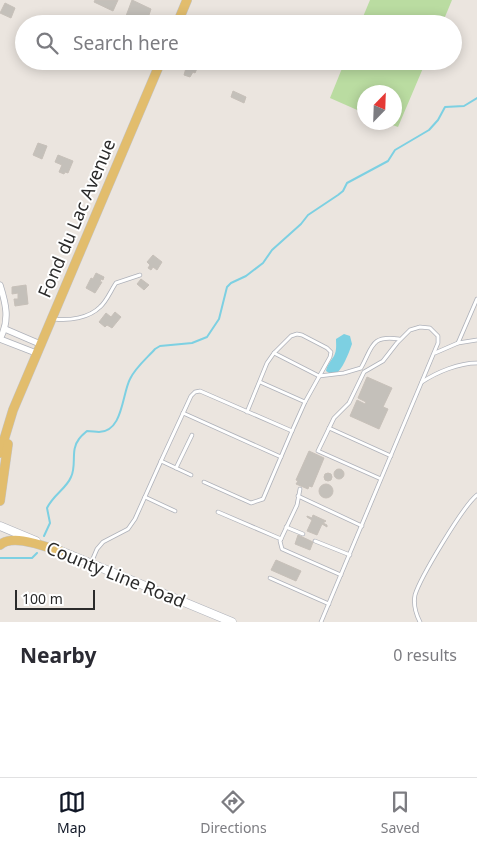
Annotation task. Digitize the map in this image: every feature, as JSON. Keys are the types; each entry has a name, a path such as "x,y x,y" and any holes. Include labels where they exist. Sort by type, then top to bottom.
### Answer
{"main road":[{"path":"181,15 187,0"},
{"name":"Fond du Lac Avenue","path":"0,453 9,419 36,353 157,70"},
{"name":"Fond du Lac Avenue","path":"0,500 6,454 23,388"},
{"path":"0,545 5,541 16,540 60,551"}],"street":[{"path":"0,285 7,308 4,329 0,339 36,353"},
{"path":"4,329 40,344"},
{"name":"County Line Road","path":"0,526 232,622"}],"lane":[{"path":"51,319 64,320 95,312 102,306 116,282 140,275"},
{"path":"458,343 477,299"},
{"path":"322,622 341,575 382,479 434,353 439,339 432,328 414,329 399,339 383,361 364,372 349,403 334,418 318,451 382,479"},
{"path":"204,482 251,504 262,499 305,402 330,357 331,352 328,348 297,334 291,336 267,363 247,412"},
{"path":"274,353 320,376 344,373 362,368 375,342 383,337 399,339"},
{"path":"434,353 458,343 477,340"},
{"path":"422,382 433,375 477,363"},
{"path":"260,382 305,402"},
{"path":"91,564 97,549 103,542 128,529 135,519 191,396 195,392 200,391 292,431"},
{"path":"183,413 281,456"},
{"path":"329,428 391,456"},
{"path":"176,468 192,434"},
{"path":"161,461 191,474"},
{"path":"300,489 297,505 286,527 280,545 287,552 341,575"},
{"path":"420,622 414,604 426,571 477,495"},
{"path":"298,496 362,526"},
{"path":"145,497 174,511"},
{"path":"218,512 281,539"},
{"path":"286,527 303,534"},
{"path":"315,541 350,555"},
{"path":"270,578 329,604"}],"green space":[{"path":"370,0 452,0 446,15 364,15"},
{"path":"341,70 422,70 402,118 402,85 357,85 357,110 330,98"}],"water":[{"path":"344,334 350,336 352,344 343,366 334,376 326,371 335,354 336,339"}],"building":[{"path":"95,0 118,0 113,11 94,2"},
{"path":"132,0 151,9 149,15 126,15"},
{"path":"5,3 15,8 11,18 0,13"},
{"path":"185,70 196,70 190,77 184,75"},
{"path":"233,91 246,97 244,103 231,97"},
{"path":"38,143 47,146 42,159 33,155"},
{"path":"58,155 73,161 68,173 59,172 62,165 55,162"},
{"path":"153,255 162,262 157,270 153,267 151,270 148,268 150,265 147,262"},
{"path":"96,273 104,277 103,280 101,279 100,282 102,282 95,293 86,288"},
{"path":"141,279 149,285 144,290 137,284"},
{"path":"26,285 28,304 15,306 14,299 18,299 18,293 12,294 12,287"},
{"path":"115,312 121,317 112,328 107,325 105,327 99,322 106,313 111,317"},
{"path":"367,377 392,388 383,407 388,409 379,429 350,416 357,400 365,404 366,402 358,398"},
{"path":"309,451 324,458 312,487 309,486 308,489 296,484 298,481 296,480"},
{"path":"337,469 341,469 344,474 343,478 337,479 334,476 334,472"},
{"path":"328,473 332,477 328,481 324,477"},
{"path":"323,484 329,484 333,491 329,498 323,498 319,494 319,488"},
{"path":"313,515 326,521 323,523 327,525 327,527 322,524 317,535 307,531 312,520 307,516 312,518"},
{"path":"298,535 313,542 310,550 295,544"},
{"path":"276,560 301,571 296,581 271,570"}],"waterway":[{"path":"44,536 50,523 47,508 66,485 73,472 76,443 87,431 99,432 113,426 132,375 155,349 160,346 192,343 207,337 219,319 227,287 231,283 246,276 263,263 272,250 301,224 308,215 343,191 347,183 388,161 395,150 429,130 438,120 445,107 464,106 477,98"},
{"path":"0,558 32,558 37,553"}]}
